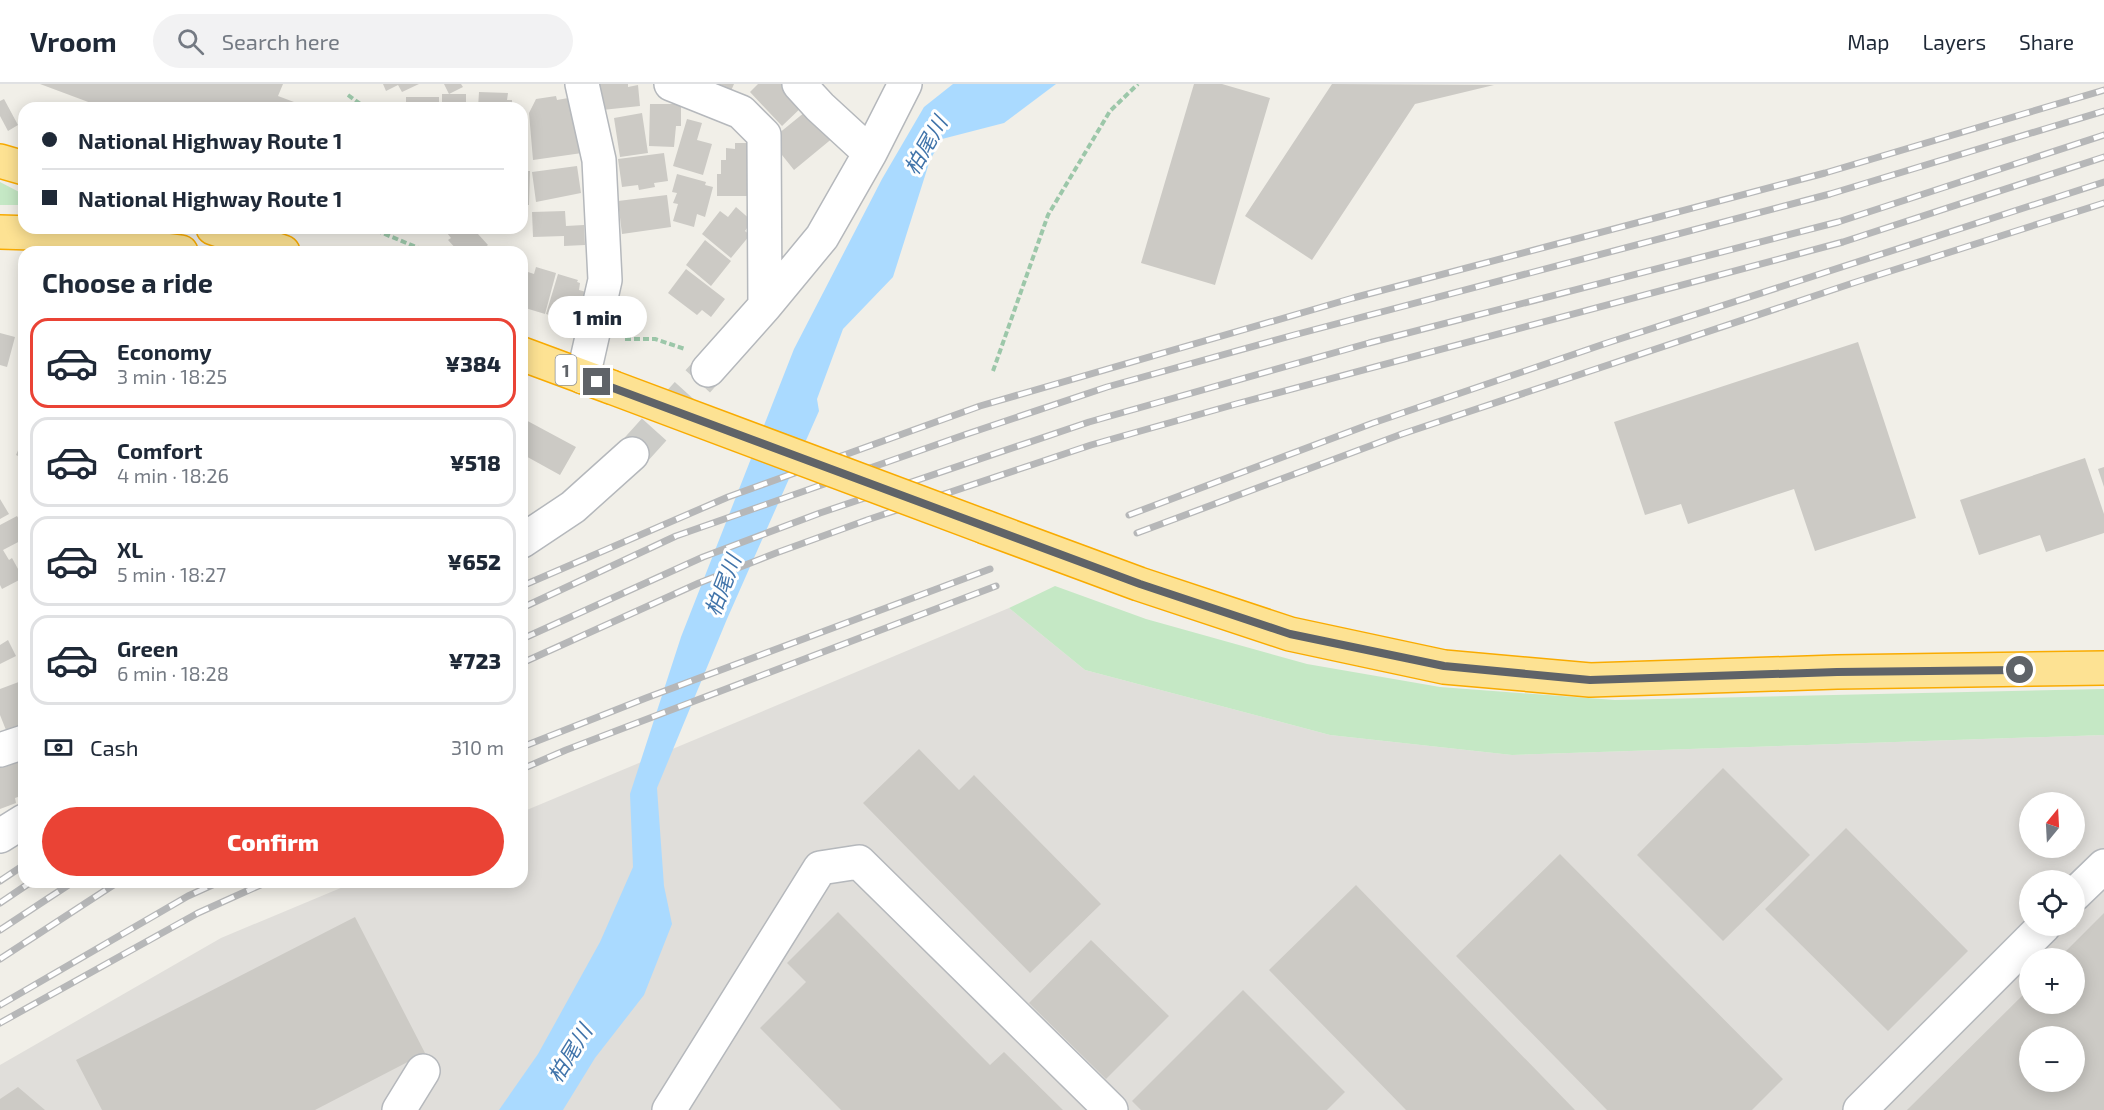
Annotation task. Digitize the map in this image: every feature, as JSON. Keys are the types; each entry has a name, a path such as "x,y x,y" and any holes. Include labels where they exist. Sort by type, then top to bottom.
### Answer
{"highway":[{"path":"0,161 18,166"},
{"path":"0,232 18,231"},
{"path":"55,234 139,246"},
{"path":"230,234 266,246"},
{"name":"1","path":"528,356 1140,584 1290,634 1444,666 1590,680 1837,672 2104,668"}],"street":[{"path":"582,84 599,160 605,280 592,339 597,382"},
{"path":"670,84 741,112 764,135 765,306"},
{"path":"799,84 820,107 870,153"},
{"path":"698,360 765,306 822,237 870,153 905,84"},
{"path":"528,537 573,507 632,454"},
{"path":"0,750 18,744"},
{"path":"0,836 18,825"},
{"path":"669,1110 820,868 859,862 1111,1110"},
{"path":"2085,884 2104,866"},
{"path":"1860,1110 2034,936"},
{"path":"399,1110 423,1071"}],"path":[{"path":"993,371 1048,215 1110,111 1138,84"},
{"path":"348,95 358,102"},
{"path":"385,234 414,246"},
{"path":"592,339 655,339 698,360"}],"shaded area":[{"path":"1009,608 1085,670 1330,735 1512,755 2104,735 2104,1110 0,1110 0,1065 221,938 341,888 528,888 528,809"}],"green space":[{"path":"0,182 18,191 18,205 0,205"},
{"path":"1055,586 1146,619 1307,664 1440,687 1615,700 2104,689 2104,735 1512,755 1330,735 1085,670 1009,608"}],"water":[{"name":"柏尾川","path":"953,84 1056,84 1004,123 942,139 930,160 893,277 843,329 817,399 819,411 727,619 657,788 664,886 672,924 644,995 595,1058 563,1110 499,1110 538,1054 600,942 633,867 630,794 681,637 794,349 882,179 924,107"}],"building":[{"path":"40,84 283,84 278,96 294,102 88,102"},
{"path":"383,84 419,84 402,92 398,85 386,91"},
{"path":"444,84 461,84 463,87 449,94"},
{"path":"598,84 628,84 628,87 638,85 640,106 602,110"},
{"path":"715,84 734,84 731,91"},
{"path":"758,84 786,84 805,104 782,126 750,92"},
{"path":"1194,84 1222,84 1270,98 1215,285 1141,263"},
{"path":"1332,84 1494,85 1415,104 1312,260 1245,216"},
{"path":"479,92 508,93 507,100 512,100 512,102 478,102"},
{"path":"442,94 466,94 466,102 442,102"},
{"path":"556,96 557,100 574,97 582,153 533,160 529,113 536,99"},
{"path":"406,97 439,97 439,102 406,102"},
{"path":"4,99 18,125 8,131 0,116 0,101"},
{"path":"650,104 681,104 681,126 676,126 674,147 649,146"},
{"path":"810,108 834,137 794,170 778,150 782,147 778,142 782,138 778,134"},
{"path":"642,113 648,153 620,157 614,118"},
{"path":"687,119 702,123 697,140 712,144 703,175 673,166"},
{"path":"735,143 752,143 751,196 717,196 717,174 721,174 721,160 726,160 726,148 735,149"},
{"path":"664,153 668,181 654,183 655,187 639,190 638,185 622,187 618,159"},
{"path":"577,166 581,193 536,202 532,172"},
{"path":"528,171 530,171 529,205"},
{"path":"677,174 706,182 705,185 713,187 705,217 697,214 694,227 673,221 678,204 673,203 677,193 672,192"},
{"path":"667,195 671,227 622,234 618,201"},
{"path":"736,207 752,221 745,231 750,235 731,258 702,234 720,211 728,217"},
{"path":"565,211 566,226 584,225 585,245 564,246 564,236 533,237 532,212"},
{"path":"448,234 478,234 488,245 453,246 448,240 451,238"},
{"path":"705,240 731,261 711,286 686,265"},
{"path":"536,267 556,273 545,314 528,309 528,272 534,274"},
{"path":"686,269 725,299 711,317 702,310 697,315 668,293"},
{"path":"558,274 578,280 579,290 586,292 584,299 588,300 582,321 546,314"},
{"path":"0,333 15,337 7,367 0,365"},
{"path":"1858,342 1916,518 1815,551 1794,489 1688,524 1681,504 1645,515 1614,422"},
{"path":"528,421 576,447 560,475 528,457"},
{"path":"2085,458 2104,514 2104,533 2046,552 2040,535 1979,555 1960,500"},
{"path":"2104,467 2104,487 2098,469"},
{"path":"0,499 9,514 0,519"},
{"path":"17,516 18,518 18,542 3,550 9,560 12,558 18,569 18,581 2,589 0,585 0,525"},
{"path":"8,640 16,656 0,664 0,645"},
{"path":"18,682 18,731 8,735 0,715 0,689"},
{"path":"919,749 959,790 974,775 1101,904 1030,973 863,803"},
{"path":"18,759 16,803 0,809 0,765"},
{"path":"1723,768 1810,855 1723,941 1637,855"},
{"path":"1846,828 1968,951 1888,1031 1765,909"},
{"path":"1560,854 1783,1079 1752,1110 1607,1110 1456,956"},
{"path":"1356,885 1575,1110 1406,1110 1269,970"},
{"path":"838,912 990,1065 1004,1052 1063,1110 841,1110 760,1028 806,982 787,963"},
{"path":"2104,913 2104,1110 1907,1110 2019,999 2019,1014 2085,1014 2085,948 2069,948 2081,936 2085,936 2085,932"},
{"path":"355,917 425,1053 315,1110 102,1110 76,1060"},
{"path":"1091,940 1169,1016 1106,1079 1029,1003"},
{"path":"1243,990 1345,1092 1327,1110 1141,1110 1132,1101"},
{"path":"18,1087 45,1110 0,1110 0,1099"}],"tunnel":[{"path":"632,454 708,370"}],"railway":[{"path":"528,583 728,497 980,406 1353,298 1825,173 2104,90"},
{"path":"528,605 676,536 1107,387 1294,335 1830,194 2104,111"},
{"path":"528,636 703,557 820,513 1089,422 1369,343 1838,222 2104,135"},
{"path":"528,660 699,583 776,553 1091,445 1843,242 2104,157"},
{"path":"1129,515 1373,423 1604,344 2104,182"},
{"path":"1137,533 1402,434 1853,283 2104,203"},
{"path":"528,745 990,569"},
{"path":"528,766 996,586"},
{"path":"0,881 18,869"},
{"path":"0,903 22,888"},
{"path":"0,930 64,888"},
{"path":"0,959 109,888"},
{"path":"0,1005 188,896 206,888"},
{"path":"0,1023 198,913 254,888"}],"route":[{"path":"597,382 1140,584 1290,634 1444,666 1590,680 1837,672 2020,670"}]}
